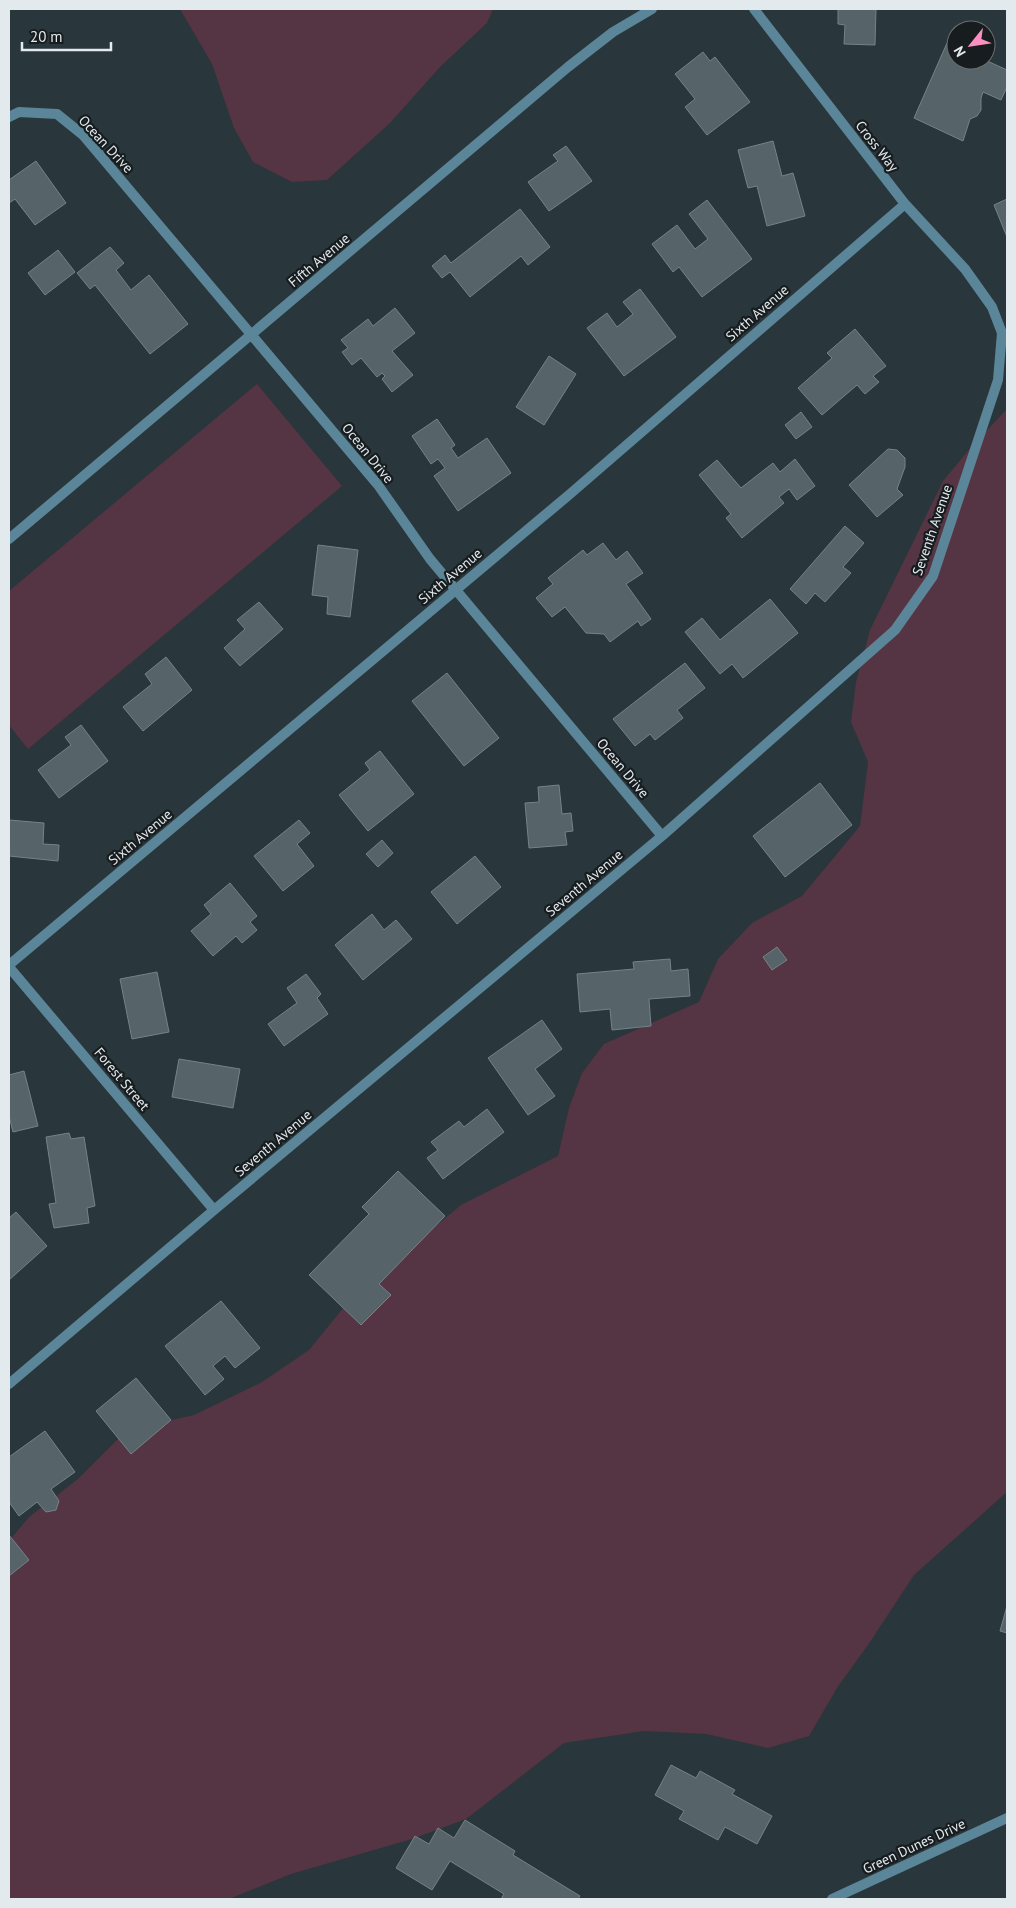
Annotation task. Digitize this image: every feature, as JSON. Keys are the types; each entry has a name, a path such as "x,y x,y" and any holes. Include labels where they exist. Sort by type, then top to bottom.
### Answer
{"street":[{"name":"Fifth Avenue","path":"9,539 568,66 613,32 652,9"},
{"name":"Cross Way","path":"754,9 904,204 965,269 984,296"},
{"name":"Ocean Drive","path":"9,117 19,112 57,114 83,135 378,485 430,559 662,836"},
{"name":"Sixth Avenue","path":"9,966 570,494 904,204"},
{"name":"Seventh Avenue","path":"9,1384 214,1210 662,836 895,630 933,576 998,380 1002,333 992,307 984,296"},
{"name":"Forest Street","path":"9,966 214,1210"},
{"name":"Green Dunes Drive","path":"832,1899 1007,1818"}],"shaded area":[{"path":"180,9 493,9 487,23 440,67 390,123 327,180 292,182 253,162 234,128 212,64"},
{"path":"257,384 342,486 28,749 9,725 9,591"},
{"path":"1007,409 1007,1492 914,1575 837,1688 809,1736 768,1748 706,1734 644,1731 564,1743 466,1819 412,1839 291,1874 229,1899 9,1899 9,1541 29,1517 78,1479 127,1430 194,1415 262,1382 309,1350 357,1291 461,1205 558,1156 569,1108 582,1073 604,1044 699,1002 718,959 752,923 802,896 860,826 868,762 851,722 856,682 870,630 943,481 972,446"}],"building":[{"path":"838,9 876,9 875,45 844,44 845,25 838,24"},
{"path":"946,45 946,70 996,70 996,65 1007,70 1007,87 1001,100 983,92 981,110 977,116 970,119 963,141 914,118"},
{"path":"703,52 710,61 715,57 750,102 707,135 685,107 695,99 675,74"},
{"path":"773,141 782,176 793,173 805,216 767,226 757,186 748,188 738,150"},
{"path":"566,146 592,181 549,211 528,182 558,161 553,155"},
{"path":"36,161 66,203 35,225 15,199 9,203 9,180"},
{"path":"1007,199 1007,237 994,205"},
{"path":"707,200 752,259 702,297 679,267 673,272 652,244 677,225 695,249 708,239 689,214"},
{"path":"520,209 550,247 528,265 521,256 470,297 450,272 442,278 432,266 445,255 451,263"},
{"path":"110,247 124,263 116,270 131,290 149,275 188,324 150,354 95,285 90,289 77,273"},
{"path":"58,250 75,272 45,295 28,273"},
{"path":"640,289 676,337 624,376 587,328 607,313 617,327 633,314 623,302"},
{"path":"395,308 415,333 392,351 413,375 392,392 382,379 385,376 382,373 377,377 361,358 352,365 342,352 348,348 341,340 368,319 373,326"},
{"path":"855,329 886,366 873,376 879,382 865,394 857,385 822,415 798,388 832,358 827,353"},
{"path":"549,356 576,374 544,425 516,407"},
{"path":"801,412 812,427 796,439 785,425"},
{"path":"437,419 455,445 451,448 458,458 487,438 511,473 458,511 434,476 445,468 438,459 431,464 412,436"},
{"path":"888,449 897,450 905,458 905,467 897,489 903,495 877,517 849,485"},
{"path":"795,459 815,486 797,500 789,489 779,497 784,503 742,538 726,518 731,514 699,475 717,460 741,488 773,463 780,472"},
{"path":"845,526 864,543 843,567 851,573 825,602 815,593 806,604 790,589"},
{"path":"603,543 616,560 627,551 643,573 626,584 651,619 641,626 638,621 610,642 604,634 586,633 565,607 552,617 536,598 553,584 548,578 583,550 587,555"},
{"path":"318,545 358,550 350,617 327,614 328,597 312,595"},
{"path":"770,599 798,633 743,678 732,664 720,674 685,632 702,618 720,640"},
{"path":"259,602 283,629 240,666 224,648 245,629 237,620"},
{"path":"166,657 192,690 143,731 123,707 152,684 145,674"},
{"path":"685,663 705,688 677,710 683,718 655,740 650,734 635,746 613,719"},
{"path":"447,673 499,738 464,766 412,701"},
{"path":"81,725 108,761 59,798 38,770 71,745 65,737"},
{"path":"380,751 414,794 368,831 339,795 370,770 365,763"},
{"path":"820,783 852,825 785,877 753,836"},
{"path":"559,785 562,814 571,813 573,831 565,832 567,845 529,848 525,803 539,802 538,787"},
{"path":"9,820 44,823 43,844 59,845 58,861 9,856"},
{"path":"299,820 310,833 297,844 314,866 283,891 254,856"},
{"path":"382,840 393,853 378,867 366,854"},
{"path":"475,856 501,887 457,924 431,892"},
{"path":"230,883 257,916 250,922 257,930 242,943 236,936 213,956 191,931 211,914 204,905"},
{"path":"372,914 384,930 396,920 412,939 363,980 335,945"},
{"path":"777,947 787,960 772,970 763,957"},
{"path":"670,959 671,971 688,969 690,996 649,999 651,1026 612,1030 610,1009 580,1012 577,974 634,969 633,962"},
{"path":"157,972 169,1032 132,1039 120,979"},
{"path":"306,974 321,994 317,998 328,1014 284,1046 268,1024 297,1003 287,988"},
{"path":"542,1020 562,1049 535,1069 555,1096 528,1115 488,1058"},
{"path":"179,1059 240,1069 233,1108 172,1097"},
{"path":"24,1071 38,1126 13,1132 9,1116 9,1075"},
{"path":"487,1109 504,1132 443,1179 427,1158 438,1150 431,1142 459,1121 464,1127"},
{"path":"69,1133 71,1139 84,1137 95,1206 87,1208 89,1223 54,1228 49,1204 56,1203 46,1137"},
{"path":"398,1171 445,1216 379,1284 391,1295 361,1325 309,1275 369,1214 362,1207"},
{"path":"16,1212 47,1246 9,1280 9,1218"},
{"path":"221,1301 260,1348 235,1368 225,1356 213,1366 224,1379 205,1395 165,1346"},
{"path":"136,1378 171,1420 131,1454 96,1411"},
{"path":"45,1431 75,1472 51,1489 59,1501 56,1510 46,1512 37,1502 19,1516 9,1502 9,1457"},
{"path":"9,1535 29,1560 9,1576"},
{"path":"1007,1606 1007,1633 1000,1631"},
{"path":"671,1765 696,1778 700,1771 735,1790 732,1794 772,1816 757,1844 725,1827 718,1840 679,1819 684,1811 655,1795"},
{"path":"465,1820 515,1851 513,1855 580,1896 578,1899 501,1899 504,1894 450,1861 432,1890 396,1868 415,1836 429,1844 438,1828 454,1838"}]}
